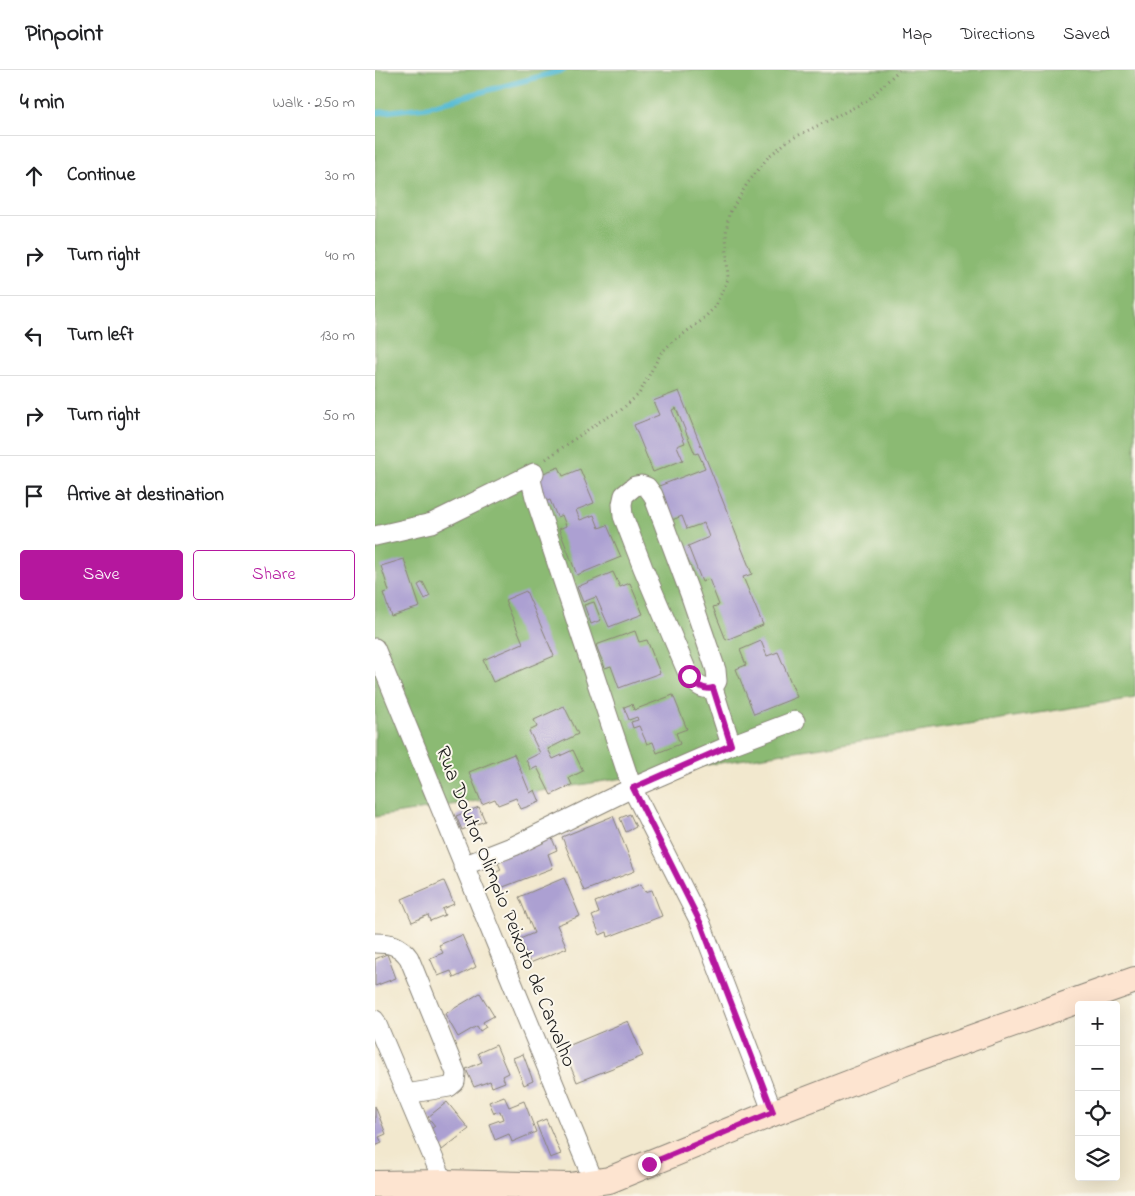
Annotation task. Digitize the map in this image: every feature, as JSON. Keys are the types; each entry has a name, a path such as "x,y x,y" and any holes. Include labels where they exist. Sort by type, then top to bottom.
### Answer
{"street":[{"path":"375,536 432,524 534,472"},
{"path":"534,472 531,480 535,497 633,788 701,924 773,1112"},
{"path":"713,688 701,687 689,676 643,568 623,516 622,504 625,495 635,486 641,485 650,490 664,522 714,663 717,681 713,688 731,745"},
{"name":"Rua Doutor Olimpio Peixoto de Carvalho","path":"375,648 594,1182"},
{"path":"463,866 515,846 633,788 731,745 795,721"},
{"path":"375,943 391,944 400,948 409,958 456,1074 455,1082 449,1087 406,1094"},
{"path":"375,1184 444,1183 570,1186 609,1180 773,1112 986,1032 1135,980"},
{"path":"375,1020 444,1183"}],"path":[{"path":"534,472 549,457 599,422 621,410 639,394 661,353 701,321 715,307 728,279 726,233 729,214 747,184 769,156 789,140 867,100 899,70"}],"green space":[{"path":"375,70 1135,70 1135,698 375,817"}],"building":[{"path":"679,391 752,574 743,577 763,625 726,640 713,607 719,605 709,579 702,582 688,546 709,537 704,523 687,529 682,516 672,520 659,486 705,468 698,453 695,454 676,408 672,410 685,443 677,446 683,460 653,472 634,425 659,415 653,401"},
{"path":"559,467 563,476 580,469 594,503 576,510 580,520 594,515 599,528 607,525 621,557 577,575 559,529 566,526 562,515 557,517 550,500 544,502 533,477"},
{"path":"404,559 420,607 391,616 383,593 389,591 381,566"},
{"path":"613,572 620,587 630,583 643,614 609,627 596,597 583,602 577,587"},
{"path":"423,582 430,596 425,599 418,585"},
{"path":"526,591 554,656 493,682 483,660 523,643 505,600"},
{"path":"594,602 601,620 591,624 584,605"},
{"path":"635,631 639,642 647,640 660,673 619,688 611,666 605,668 596,645"},
{"path":"761,641 767,656 778,652 797,697 754,714 736,669 746,665 740,650"},
{"path":"673,695 687,729 676,733 680,744 657,753 653,742 647,744 639,726 633,728 631,722 638,720 637,717 629,720 624,707 632,704 634,710"},
{"path":"564,706 578,734 548,749 553,759 573,750 583,771 569,778 572,785 551,795 537,767 531,770 526,760 540,753 529,731 537,727 534,720"},
{"path":"514,754 530,793 535,790 540,802 521,809 516,798 498,805 495,799 482,804 469,772"},
{"path":"479,807 485,821 462,830 456,816"},
{"path":"630,814 636,827 626,832 620,818"},
{"path":"613,816 635,871 584,891 562,837"},
{"path":"551,836 557,850 548,854 553,868 498,889 492,874 501,870 496,858"},
{"path":"564,878 580,916 557,925 567,948 530,963 520,939 534,933 519,897"},
{"path":"444,881 454,904 442,909 445,915 430,921 428,915 412,922 402,899"},
{"path":"641,884 645,892 652,890 662,916 608,937 607,932 600,935 592,916 599,913 595,902"},
{"path":"462,935 476,967 454,978 451,971 438,976 430,958 443,953 439,945"},
{"path":"387,954 396,978 375,986 375,959"},
{"path":"480,993 494,1016 483,1022 486,1027 480,1031 477,1026 458,1037 445,1014"},
{"path":"628,1021 643,1056 577,1082 563,1048"},
{"path":"496,1045 508,1073 502,1076 505,1082 492,1087 490,1081 474,1087 466,1069 482,1062 478,1053"},
{"path":"523,1054 533,1081 524,1085 513,1058"},
{"path":"504,1096 509,1107 524,1101 536,1132 512,1142 509,1134 495,1140 489,1124 503,1119 500,1111 494,1113 489,1102"},
{"path":"447,1102 469,1129 442,1150 427,1132 435,1126 428,1117"},
{"path":"375,1106 386,1134 379,1137 382,1143 375,1146"},
{"path":"546,1119 561,1154 550,1158 536,1123"}],"waterway":[{"path":"375,113 425,107 564,70"}],"route":[{"path":"649,1164 773,1112 701,924 633,788 731,745 713,688 705,689 701,687 689,676"}]}
